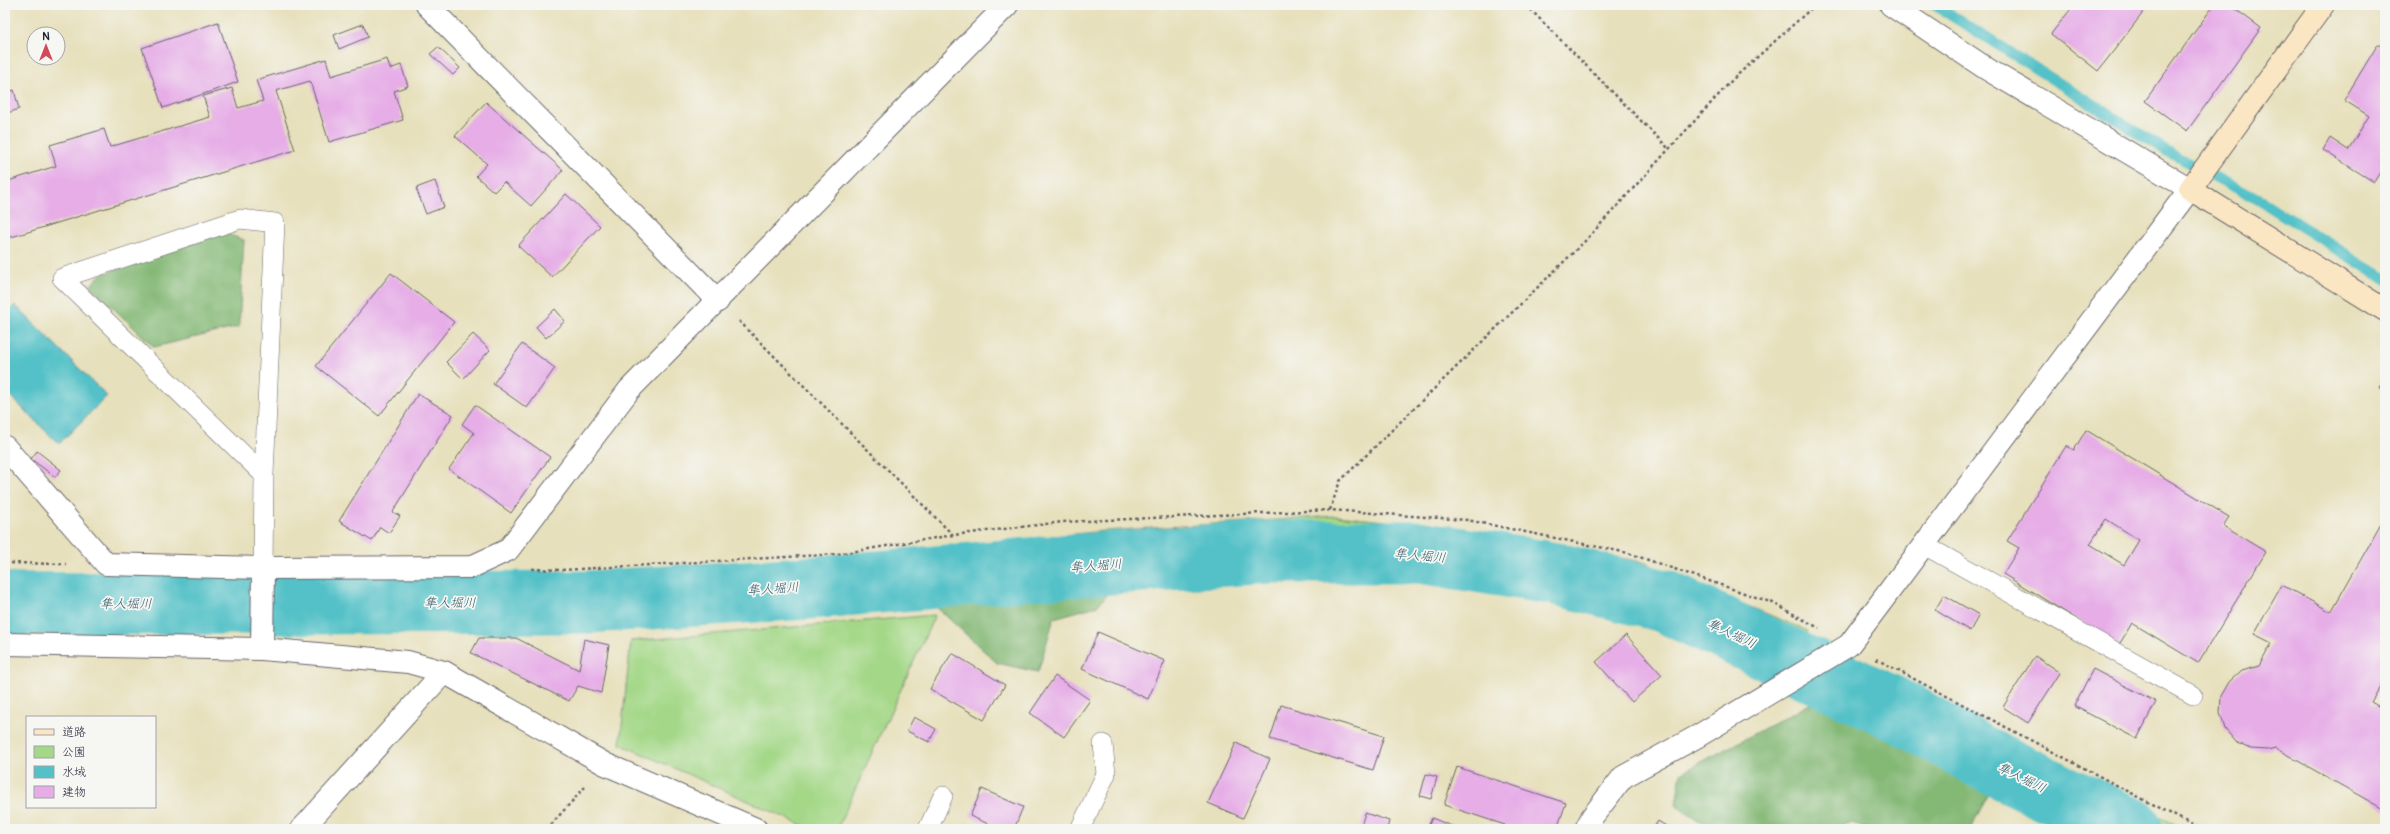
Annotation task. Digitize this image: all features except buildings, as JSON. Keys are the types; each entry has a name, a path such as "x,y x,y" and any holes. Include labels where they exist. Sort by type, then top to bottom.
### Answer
{"street":[{"path":"427,5 718,301"},
{"path":"5,447 106,564 263,568 471,567 508,550 629,390 1007,5"},
{"path":"1891,5 1987,69 2190,189 2385,310"},
{"path":"1586,829 1592,817 1623,777 1698,736 1849,645 2190,189 2323,5"},
{"path":"262,640 263,568"},
{"path":"5,644 262,640 408,662 444,672 605,764 756,829"},
{"path":"302,829 444,672"}],"lane":[{"path":"263,568 264,475 275,223 240,219 62,278 264,475"},
{"path":"1924,546 2193,695"},
{"path":"1080,829 1106,774 1103,744"},
{"path":"928,829 943,796"}],"path":[{"path":"1526,5 1669,149"},
{"path":"1330,510 1340,482 1586,240 1733,79 1814,5"},
{"path":"718,301 953,535"},
{"path":"524,568 562,570 838,554 953,535 1063,522 1330,510 1467,520 1628,553 1773,603 2077,766 2200,829"},
{"path":"5,563 106,564"},
{"path":"547,829 605,764"}],"green space":[{"path":"224,233 244,240 239,327 154,347 90,286 100,275"},
{"path":"1336,516 1473,530 1643,562 1808,631 1799,649 1659,585 1424,540 1289,541 1114,548 621,589 277,599 276,588 289,578 519,577 789,562 1104,531"},
{"path":"1129,571 1097,606 1054,618 1038,672 997,663 933,604 941,589"},
{"path":"5,573 236,575 238,598 5,594"},
{"path":"5,611 238,615 238,630 5,628"},
{"path":"935,615 837,829 811,829 620,744 631,641"},
{"path":"1860,663 2184,829 2157,829 1841,674"},
{"path":"1825,696 1993,786 1970,829 1869,829 1851,824 1822,829 1711,829 1676,805 1681,773"}],"water":[{"path":"15,305 107,396 59,444 5,391 5,315"}],"waterway":[{"path":"1935,5 2170,153 2261,201 2385,279"},
{"name":"隼人堀川","path":"5,604 589,602 807,588 1066,566 1270,552 1419,552 1557,574 1664,601 1904,713 1989,761 2131,829"}]}
